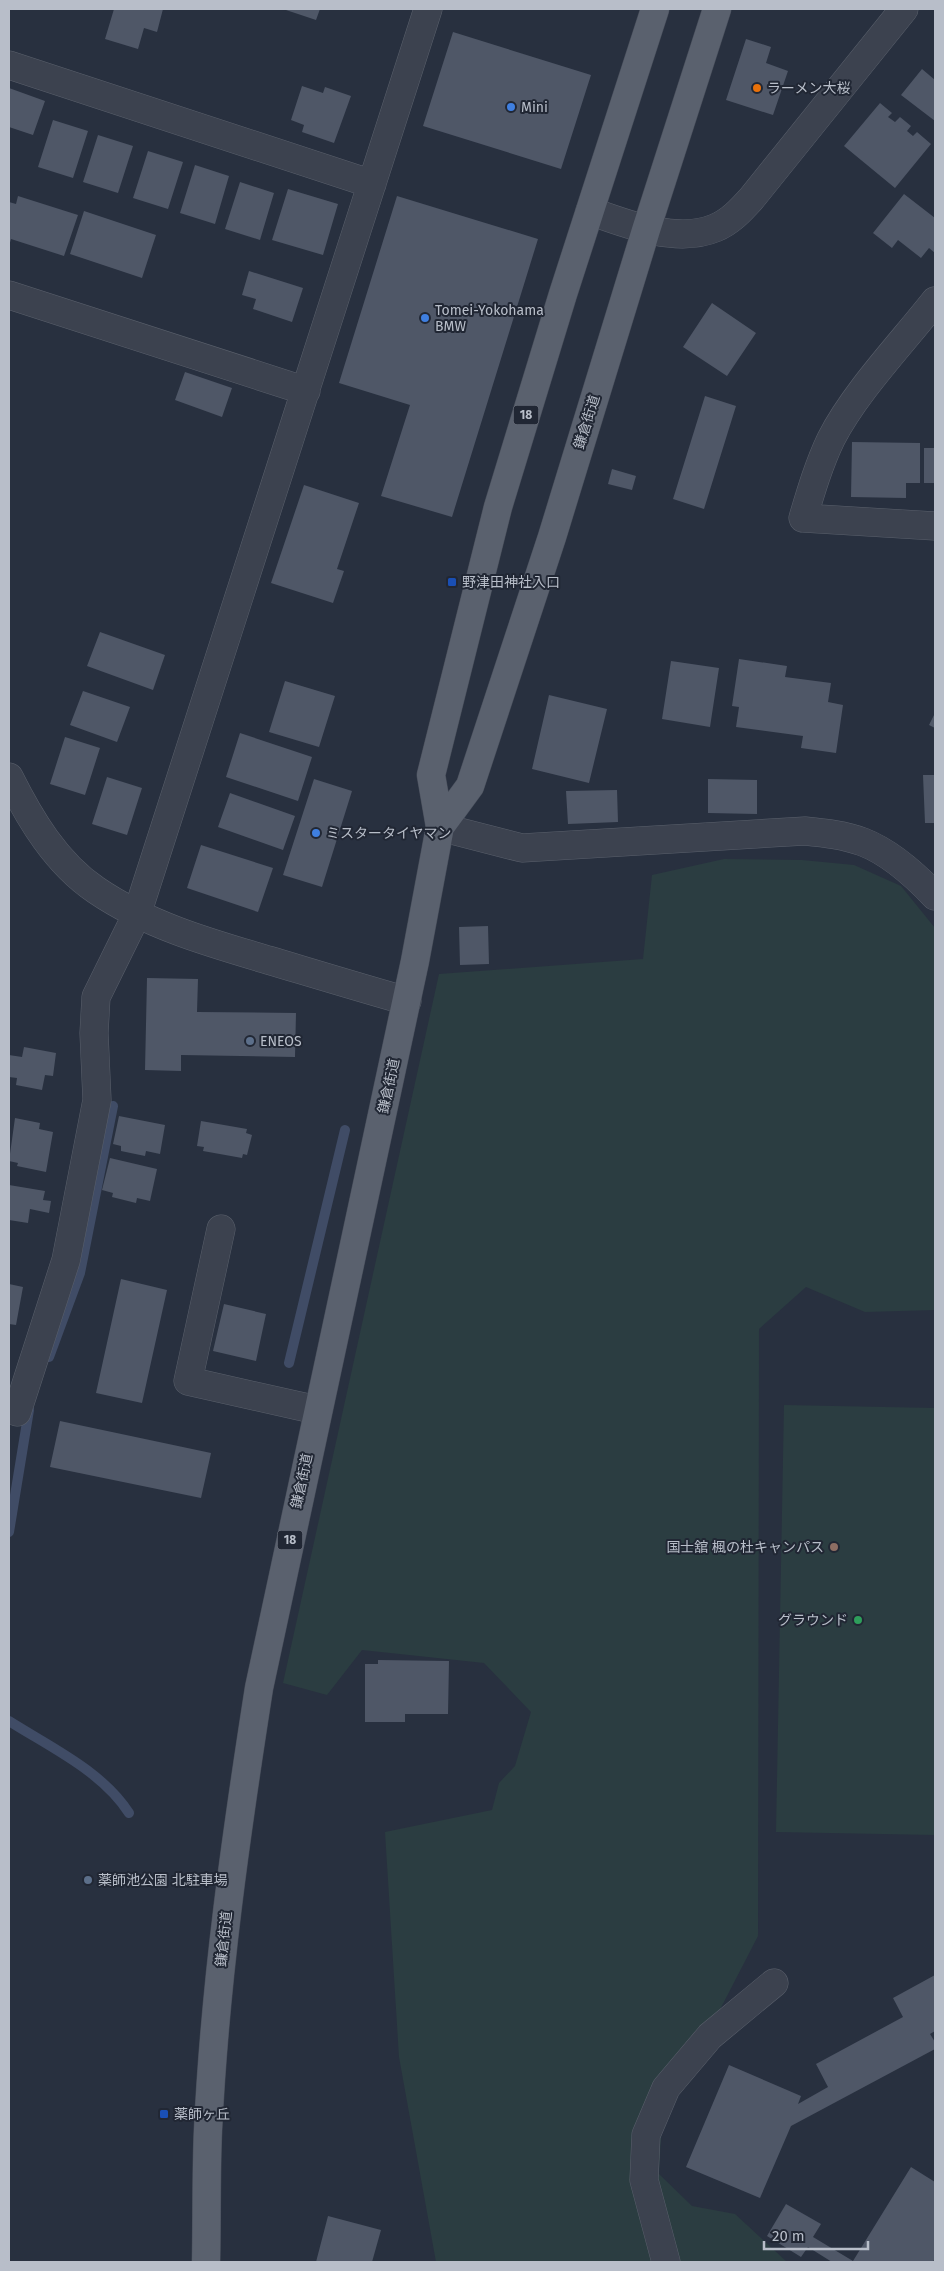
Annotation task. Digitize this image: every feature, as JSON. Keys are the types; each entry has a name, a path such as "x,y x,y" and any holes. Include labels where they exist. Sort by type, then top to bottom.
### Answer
{"main road":[{"name":"鎌倉街道","path":"206,2262 208,2131 222,1948 259,1688 407,1001 440,827 431,774 498,507 655,9"},
{"name":"鎌倉街道","path":"440,827 470,786 552,537 646,230 717,9"}],"street":[{"path":"17,1412 66,1260 97,1100 94,1034 96,997 137,914 428,9"},
{"path":"590,212 646,230 695,233 715,228 734,216 751,199 904,9"},
{"path":"9,65 372,184"},
{"path":"9,295 306,391"},
{"path":"935,302 868,384 832,438 814,480 803,518 935,526"},
{"path":"9,777 24,808 56,854 95,890 137,914 218,946 407,1001"},
{"path":"440,827 522,848 805,831 836,835 864,843 886,855 935,896"},
{"path":"221,1230 188,1382 318,1410"},
{"path":"666,2262 644,2180 646,2135 666,2088 704,2043 774,1983"}],"shaded area":[{"path":"724,859 802,860 854,865 901,886 935,928 935,1310 865,1312 806,1287 759,1329 758,1936 680,2087 661,2136 659,2174 692,2206 735,2214 787,2262 436,2262 399,2057 385,1832 492,1810 499,1783 515,1766 531,1712 484,1663 362,1650 327,1695 283,1683 439,974 643,959 652,875"},
{"name":"グラウンド","path":"784,1405 935,1408 935,1835 776,1832"}],"building":[{"path":"114,9 163,9 157,32 144,28 138,49 105,39"},
{"path":"283,9 320,9 316,20"},
{"path":"453,32 591,75 561,169 423,126"},
{"path":"746,39 771,47 766,63 788,71 773,115 726,100"},
{"path":"922,69 935,80 935,121 901,95"},
{"path":"302,86 323,93 325,87 351,96 334,143 302,132 304,125 291,120"},
{"path":"9,88 45,101 33,135 9,127"},
{"path":"880,103 892,113 888,117 895,122 900,117 911,126 907,131 913,136 917,132 931,144 895,188 844,146"},
{"path":"53,120 88,131 73,178 38,167"},
{"path":"98,135 133,146 118,193 83,182"},
{"path":"148,151 183,162 168,209 133,198"},
{"path":"195,165 229,176 215,224 180,213"},
{"path":"240,182 274,193 260,240 225,229"},
{"path":"288,189 338,204 323,255 272,240"},
{"path":"904,194 935,218 935,253 929,248 921,258 898,240 892,248 873,233"},
{"path":"18,196 78,215 64,256 11,239 9,246 9,202 16,204"},
{"path":"397,196 538,239 452,517 381,496 410,405 339,383"},
{"path":"84,211 156,235 142,278 70,254"},
{"path":"249,271 303,288 292,322 253,309 256,299 242,295"},
{"path":"712,303 756,333 727,376 683,347"},
{"path":"185,372 232,388 222,417 175,400"},
{"path":"705,396 736,406 704,509 673,499"},
{"path":"852,442 920,443 920,483 906,483 906,498 851,497"},
{"path":"924,448 935,448 935,483 924,483"},
{"path":"612,469 636,476 632,490 608,484"},
{"path":"304,485 359,503 337,569 344,571 333,603 271,583"},
{"path":"100,632 165,655 153,690 87,666"},
{"path":"739,659 787,666 785,677 831,683 828,702 843,705 836,753 801,748 803,736 736,727 739,707 732,706"},
{"path":"671,661 719,668 710,727 662,719"},
{"path":"285,681 335,696 319,747 269,732"},
{"path":"83,691 130,707 117,742 70,725"},
{"path":"549,695 607,709 589,783 532,769"},
{"path":"935,713 935,728 929,725"},
{"path":"240,733 312,757 298,801 226,777"},
{"path":"65,737 100,748 85,795 50,784"},
{"path":"923,775 935,775 935,823 925,823"},
{"path":"107,777 142,788 127,835 92,824"},
{"path":"314,779 352,791 322,887 283,875"},
{"path":"708,779 757,780 757,814 708,813"},
{"path":"617,790 618,822 568,824 566,791"},
{"path":"230,793 295,816 283,850 218,827"},
{"path":"201,845 273,868 258,912 187,888"},
{"path":"488,926 489,964 460,965 459,927"},
{"path":"147,978 198,979 197,1012 296,1013 295,1057 181,1055 181,1071 145,1070"},
{"path":"24,1047 56,1053 53,1076 45,1075 42,1090 16,1085 17,1078 9,1077 9,1055 22,1057"},
{"path":"119,1116 165,1125 160,1154 146,1151 145,1156 121,1151 121,1146 113,1144"},
{"path":"15,1118 40,1123 39,1129 53,1132 46,1172 17,1166 18,1163 9,1161"},
{"path":"201,1121 247,1129 246,1133 252,1135 247,1155 243,1154 242,1158 203,1151 204,1147 197,1146"},
{"path":"110,1158 157,1169 150,1201 137,1198 136,1203 112,1197 113,1193 102,1190"},
{"path":"9,1185 45,1191 43,1200 51,1201 49,1213 30,1209 28,1223 9,1220"},
{"path":"121,1279 167,1290 142,1403 96,1393"},
{"path":"9,1284 23,1287 16,1325 9,1324"},
{"path":"224,1304 266,1314 256,1361 213,1351"},
{"path":"60,1421 211,1453 201,1498 50,1467"},
{"path":"378,1660 449,1661 448,1714 405,1714 405,1722 365,1722 365,1664 378,1664"},
{"path":"935,1975 935,2031 930,2034 935,2042 935,2049 791,2126 760,2198 686,2167 729,2065 801,2096 798,2104 828,2087 816,2064 903,2017 893,1998"},
{"path":"911,2167 935,2182 935,2258 933,2262 832,2262 808,2247 801,2257 767,2236 786,2204 821,2224 813,2237 853,2261"},
{"path":"328,2216 381,2230 372,2262 316,2262"}],"waterway":[{"path":"49,1357 80,1273 113,1106"},
{"path":"289,1363 345,1130"},
{"path":"9,1532 29,1410"},
{"path":"9,1721 58,1750 90,1772 118,1798 129,1813"}],"place":[{"name":"ラーメン大桜","path":"757,88"},
{"name":"Mini","path":"511,107"},
{"name":"Tomei-Yokohama BMW","path":"425,318"},
{"name":"野津田神社入口","path":"452,582"},
{"name":"ミスタータイヤマン","path":"316,833"},
{"name":"ENEOS","path":"250,1041"},
{"name":"国士舘 楓の杜キャンパス","path":"834,1547"},
{"name":"グラウンド","path":"858,1620"},
{"name":"薬師池公園 北駐車場","path":"88,1880"},
{"name":"薬師ヶ丘","path":"164,2114"}]}
